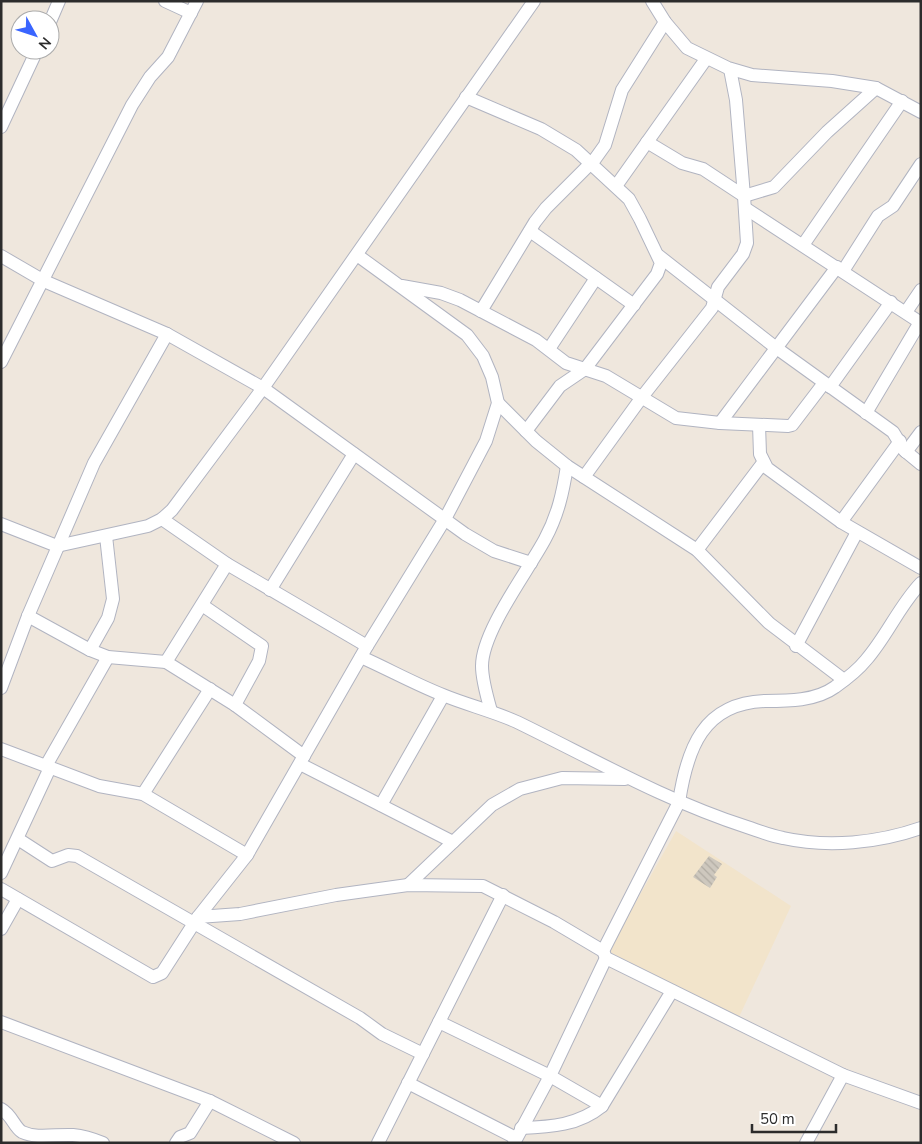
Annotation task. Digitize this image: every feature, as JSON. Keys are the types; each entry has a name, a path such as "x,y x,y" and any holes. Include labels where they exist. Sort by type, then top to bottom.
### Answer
{"street":[{"path":"165,1 191,13"},
{"path":"1,362 44,281 132,105 150,77 168,56 198,1"},
{"path":"1,524 58,546 148,526 162,519 172,510 263,388 534,1"},
{"path":"652,1 665,22 687,48 730,69 752,74 832,81 876,88 921,112"},
{"path":"481,310 546,208 591,164 605,145 622,90 665,22"},
{"path":"616,186 706,58"},
{"path":"1,127 32,60"},
{"path":"584,477 716,302 718,287 743,254 747,244 737,108 730,69"},
{"path":"745,202 774,187 827,132 876,88"},
{"path":"466,97 548,133 576,150 616,186 634,208 659,256 660,269 634,305 585,369 560,386 526,431"},
{"path":"803,245 902,101"},
{"path":"647,142 682,164 703,169 803,245 920,323 866,412"},
{"path":"720,423 776,347 840,269 878,216 893,206 921,164"},
{"path":"530,231 634,305"},
{"path":"1,889 153,977 162,973 196,920 247,855 364,651 445,520 486,441 498,403 492,377 483,356 466,335 357,255"},
{"path":"1,256 44,281 167,334 263,388 445,520 494,551 531,563"},
{"path":"659,256 716,302 893,432 903,447 921,464"},
{"path":"549,349 596,278"},
{"path":"398,285 441,293 481,310 549,349 566,363 606,376 676,418 759,425 792,425 827,385 891,302"},
{"path":"906,312 921,290"},
{"path":"1,688 5,665 94,463 167,334"},
{"path":"498,403 526,431 567,466 697,550 768,623 796,646 844,680"},
{"path":"759,425 760,454 763,463 772,472 841,522 921,568"},
{"path":"841,522 903,447 921,432"},
{"path":"270,590 354,454"},
{"path":"697,550 763,463"},
{"path":"492,711 482,665 484,650 494,628 557,514 567,466"},
{"path":"162,519 227,564 364,651 443,696 492,711 679,802 721,819 783,838 802,841 872,841 921,828"},
{"path":"796,646 857,532"},
{"path":"90,650 112,609 113,598 106,536"},
{"path":"166,662 227,564"},
{"path":"517,1137 550,1076 604,954 679,802 682,779 694,743 702,728 715,716 740,705 811,697 833,689 866,660 900,609 921,583"},
{"path":"202,605 262,646 258,661 234,706"},
{"path":"28,616 90,650 108,657 166,662 234,706 302,760 380,805 453,842"},
{"path":"1,872 48,772 47,764 108,657"},
{"path":"143,794 210,689"},
{"path":"380,805 443,696"},
{"path":"1,749 47,764 99,786 143,794 247,855"},
{"path":"408,885 492,805 520,789 562,778 629,779"},
{"path":"18,839 52,861 68,854 77,856 196,920 360,1018 382,1034 423,1054"},
{"path":"196,920 240,914 336,895 408,885 483,886 503,894 672,992 843,1075 919,1099"},
{"path":"378,1143 503,894"},
{"path":"1,929 18,899"},
{"path":"408,1083 517,1137 589,1117 602,1106 672,992"},
{"path":"1,1022 210,1102 294,1143"},
{"path":"440,1022 550,1076 602,1106"},
{"path":"806,1143 843,1075"},
{"path":"176,1143 180,1137 190,1133 210,1102"},
{"path":"1,1109 8,1113 17,1128 23,1132 58,1136 71,1135 103,1143"}],"shaded area":[{"path":"676,831 791,906 739,1017 611,953 610,948"}],"building":[{"path":"709,856 722,864 714,875 717,877 710,888 693,877"}]}
